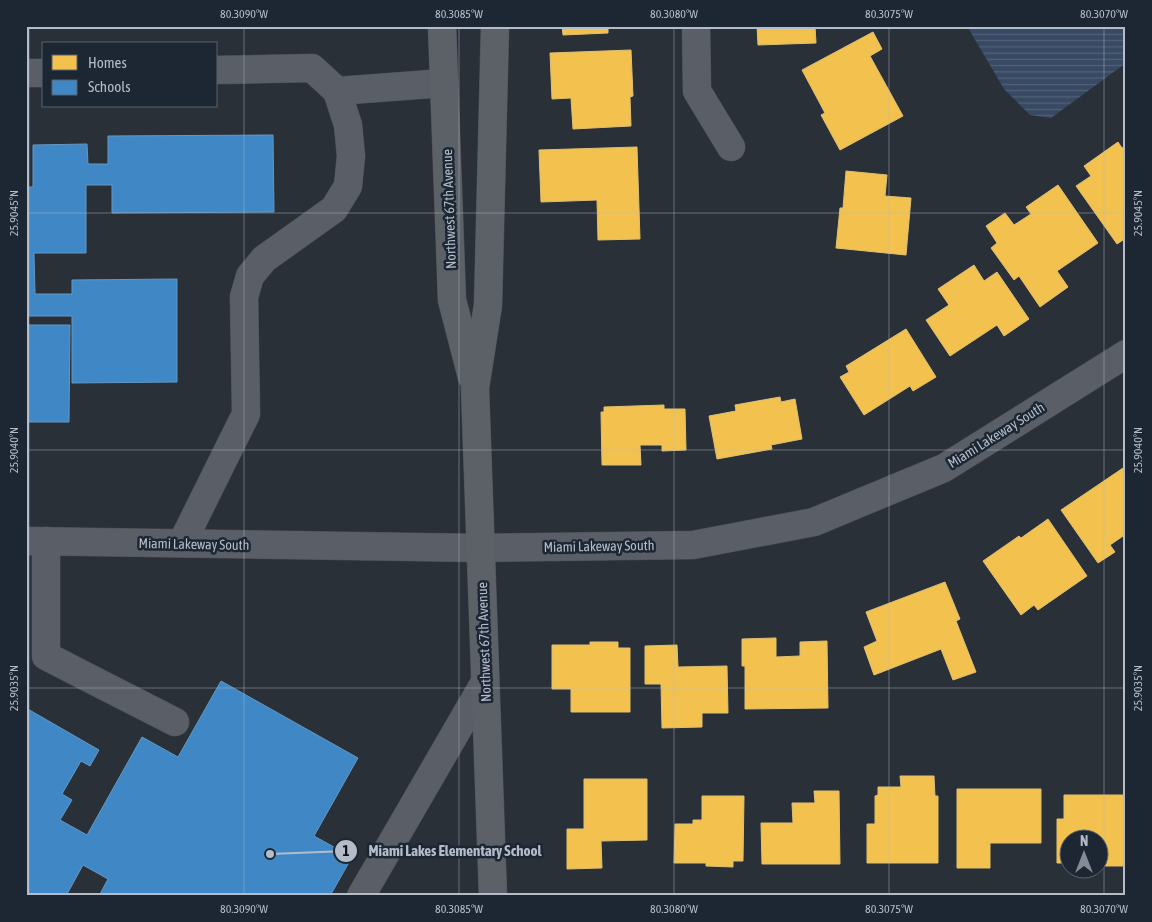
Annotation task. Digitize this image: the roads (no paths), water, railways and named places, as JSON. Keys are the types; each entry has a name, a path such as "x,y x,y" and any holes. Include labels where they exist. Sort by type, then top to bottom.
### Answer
{"main road":[{"name":"Northwest 67th Avenue","path":"442,26 452,300 474,388"},
{"name":"Northwest 67th Avenue","path":"493,896 474,388 488,305 496,26"}],"street":[{"path":"696,26 697,91 731,148"},
{"path":"182,544 246,414 244,297 250,276 264,259 334,209 348,186 351,156 348,125 337,91 312,68 218,70"},
{"path":"26,73 42,72"},
{"path":"337,91 444,83"},
{"name":"Miami Lakeway South","path":"36,541 480,548 693,545 814,522 944,468 1126,354"},
{"path":"36,541 46,656 175,722"},
{"path":"361,896 485,682"},
{"path":"380,863 381,896"}],"water":[{"path":"967,26 1126,26 1126,63 1051,118 1030,115 1004,89"}],"place":[{"name":"Miami Lakes Elementary School","path":"270,854"}]}
